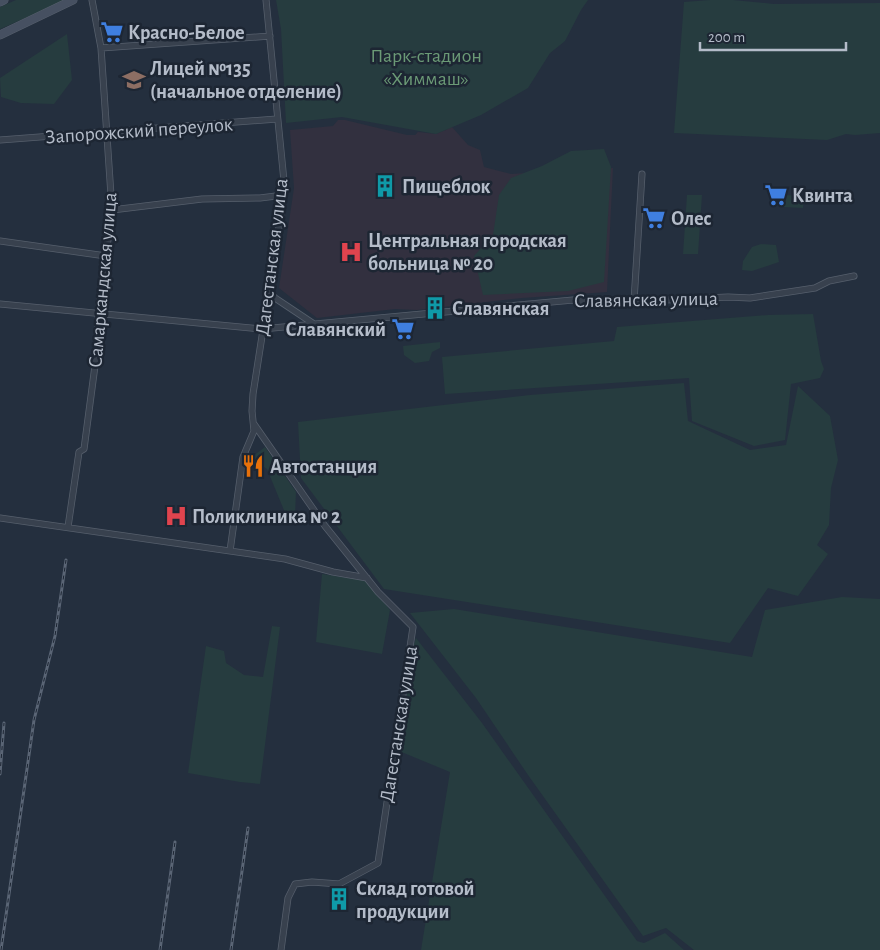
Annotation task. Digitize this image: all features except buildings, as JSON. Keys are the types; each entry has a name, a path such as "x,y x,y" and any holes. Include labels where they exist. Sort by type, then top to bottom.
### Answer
{"street":[{"path":"0,2 4,0"},
{"path":"0,35 73,0"},
{"name":"Самаркандская улица","path":"68,527 79,452 84,449 87,431 98,344 98,313 112,210 101,48 92,0"},
{"name":"Дагестанская улица","path":"230,550 244,457 252,438 254,424 252,402 284,195 266,0"},
{"path":"101,48 270,36"},
{"name":"Запорожский переулок","path":"0,140 277,119"},
{"path":"634,301 642,174"},
{"path":"112,210 202,199 260,198 284,195"},
{"path":"0,241 106,256"},
{"name":"Славянская улица","path":"0,304 262,330 568,301 604,302 750,298 815,288 829,281 854,276"},
{"path":"268,290 275,298 310,323 316,325"},
{"name":"Дагестанская улица","path":"254,424 325,526 378,592 413,627 378,863 339,884 295,884 288,898 281,950"},
{"path":"0,518 230,550 291,560 333,572 367,578"}],"shaded area":[{"path":"338,120 407,135 415,135 418,132 436,134 452,127 468,145 480,150 484,167 511,174 613,168 607,292 522,298 417,310 395,309 317,318 279,288 294,188 290,130 333,126"}],"green space":[{"path":"16,0 67,0 0,29 0,7"},
{"name":"Парк-стадион «Химмаш»","path":"276,0 588,0 565,41 550,53 528,88 481,115 436,134 342,117 286,123 281,29"},
{"path":"710,0 774,4 880,3 880,133 846,134 827,140 674,133 684,2"},
{"path":"67,34 72,80 54,104 21,103 1,97 0,78"},
{"path":"604,149 611,167 604,282 568,291 483,295 474,256 493,235 499,195 511,178 542,166 571,151"},
{"path":"687,195 702,195 698,254 683,254"},
{"path":"784,195 804,196 803,208 783,207"},
{"path":"761,244 776,245 779,262 752,271 742,270 743,261 752,247"},
{"path":"813,314 824,369 820,378 791,384 785,440 754,446 692,421 689,378 445,394 442,357 614,341 617,327 768,315"},
{"path":"440,342 440,348 432,352 429,361 415,363 404,355 403,346"},
{"path":"684,383 688,421 750,450 786,445 798,386 830,416 838,460 831,488 829,525 817,545 828,554 798,596 768,588 730,643 384,589 301,478 298,422 530,395"},
{"path":"265,447 296,492 295,516 288,520 267,469 255,461 253,456"},
{"path":"322,574 368,581 390,610 382,654 316,642"},
{"path":"842,597 880,599 880,950 694,950 666,928 643,936 528,775 476,698 410,613 454,609 752,657 765,610"},
{"path":"272,626 280,627 260,784 188,773 206,646 224,651 226,663 244,675 263,677"},
{"path":"416,638 482,723 637,941 644,943 665,933 684,950 421,950 450,772 399,751 413,647"}],"railway":[{"path":"1,950 34,720 55,636 66,560"},
{"path":"0,774 4,723"},
{"path":"231,950 248,828"},
{"path":"160,950 175,842"}],"place":[{"name":"Красно-Белое","path":"112,32"},
{"name":"Лицей №135 (начальное отделение)","path":"134,80"},
{"name":"Пищеблок","path":"385,186"},
{"name":"Квинта","path":"776,195"},
{"name":"Олес","path":"654,218"},
{"name":"Центральная городская больница № 20","path":"351,252"},
{"name":"Славянская","path":"435,308"},
{"name":"Славянский","path":"403,329"},
{"name":"Автостанция","path":"253,466"},
{"name":"Поликлиника № 2","path":"176,516"},
{"name":"Склад готовой продукции","path":"339,899"}]}
